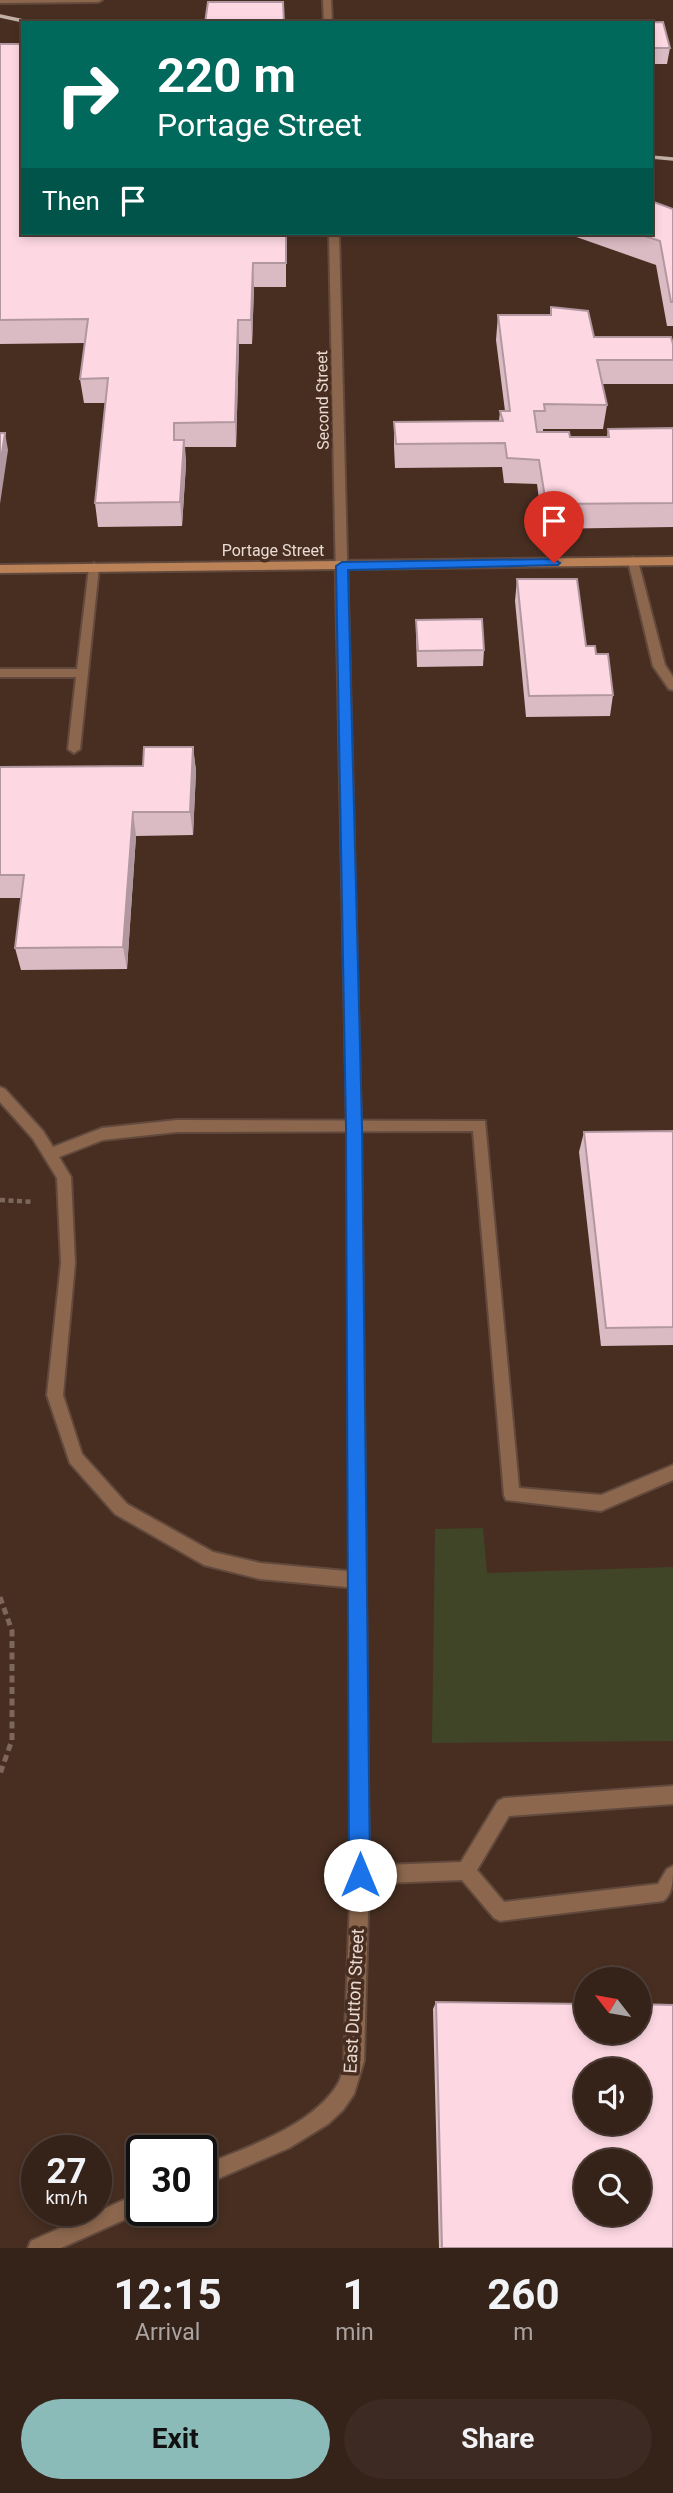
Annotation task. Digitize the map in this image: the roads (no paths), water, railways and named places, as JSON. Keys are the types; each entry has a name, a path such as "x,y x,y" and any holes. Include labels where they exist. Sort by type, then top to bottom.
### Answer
{"main road":[{"name":"Portage Street","path":"0,569 673,561"}],"street":[{"path":"0,1 98,0"},
{"path":"327,0 328,21"},
{"name":"Second Street","path":"334,235 342,566"},
{"path":"633,561 659,666 673,686"},
{"name":"East Dutton Street","path":"217,2169 276,2143 315,2120 337,2102 349,2085 354,2061 360,1875 354,1127 342,566"},
{"path":"74,750 94,567"},
{"path":"0,673 82,673"},
{"path":"0,1093 38,1135 64,1177 68,1263 55,1395 76,1458 121,1509 211,1559 260,1571 357,1580"},
{"path":"50,1154 102,1134 177,1126 480,1125 512,1495 601,1503 673,1472"},
{"path":"466,1871 504,1807 673,1795"},
{"path":"360,1875 466,1871"},
{"path":"466,1871 500,1912 663,1892 673,1875"},
{"path":"38,2248 126,2209"}],"railway":[{"path":"0,16 24,21"},
{"path":"653,157 673,159"}]}
